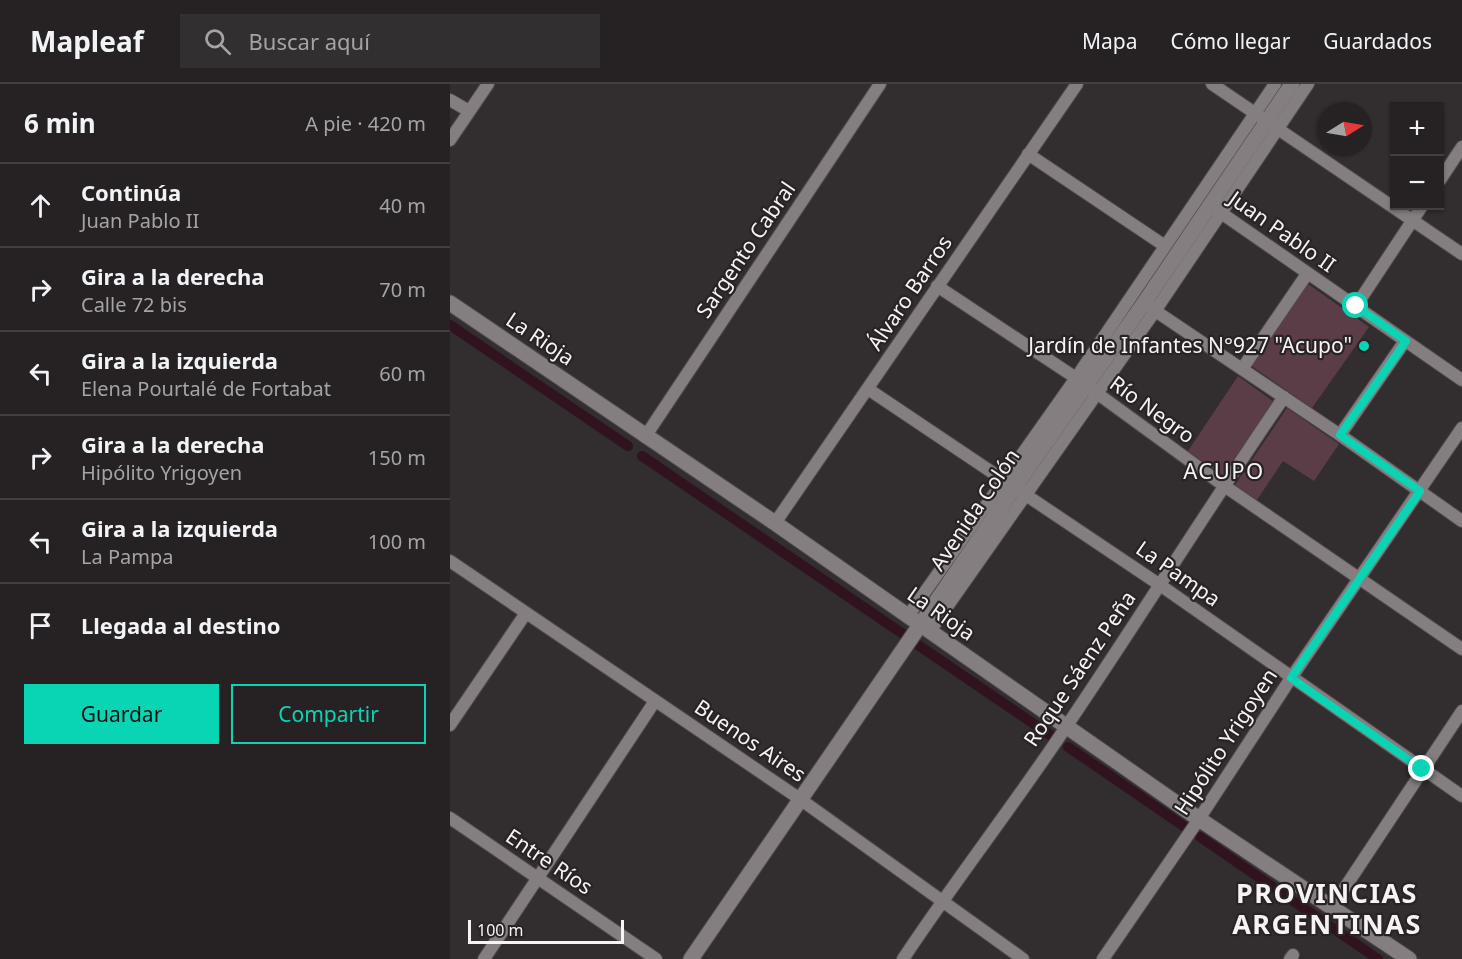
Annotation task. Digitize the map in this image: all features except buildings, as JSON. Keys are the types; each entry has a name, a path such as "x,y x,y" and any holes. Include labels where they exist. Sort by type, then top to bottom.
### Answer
{"street":[{"path":"450,140 488,84"},
{"name":"Sargento Cabral","path":"645,437 880,84"},
{"name":"Álvaro Barros","path":"775,523 1077,84"},
{"path":"1212,84 1462,254"},
{"name":"Avenida Colón","path":"1266,121 1275,84"},
{"name":"Avenida Colón","path":"691,959 919,624 1144,303 1292,84"},
{"name":"Avenida Colón","path":"1266,121 1308,84"},
{"path":"450,100 469,111"},
{"path":"1444,174 1462,147"},
{"path":"1028,154 1165,246"},
{"name":"Avenida Colón","path":"1144,303 1165,246 1210,205"},
{"name":"Juan Pablo II","path":"1210,205 1462,380"},
{"path":"1356,306 1419,210"},
{"path":"1242,369 1307,274"},
{"name":"Río Negro","path":"937,286 1086,386 1223,485 1462,649"},
{"name":"La Rioja","path":"450,303 775,523 1199,819 1409,959"},
{"path":"1144,303 1340,435 1462,521"},
{"path":"1340,435 1406,341"},
{"name":"La Pampa","path":"868,389 1160,585 1462,796"},
{"name":"Roque Sáenz Peña","path":"903,959 941,901 1066,727 1223,485 1284,397"},
{"name":"Hipólito Yrigoyen","path":"1103,959 1462,428"},
{"name":"Buenos Aires","path":"450,561 800,799 1023,959"},
{"path":"450,725 526,613"},
{"path":"484,959 656,701"},
{"path":"1332,906 1462,711"},
{"name":"Entre Ríos","path":"450,818 656,959"}],"shaded area":[{"path":"1308,284 1369,327 1312,408 1250,365"},
{"path":"1238,376 1274,402 1224,476 1188,451"},
{"path":"1287,408 1339,444 1314,481 1283,461 1257,500 1235,485"}],"waterway":[{"path":"450,325 628,446"},
{"path":"642,456 903,634"},
{"path":"918,645 1053,737"},
{"path":"1068,747 1185,827"},
{"path":"1200,837 1378,959"}],"place":[{"name":"Jardín de Infantes N°927 \"Acupo\"","path":"1364,346"}],"district":[{"name":"ACUPO","path":"1224,471"},
{"name":"PROVINCIAS ARGENTINAS","path":"1327,910"}],"route":[{"path":"1356,306 1406,341 1340,435 1420,491 1291,678 1422,769"}]}
